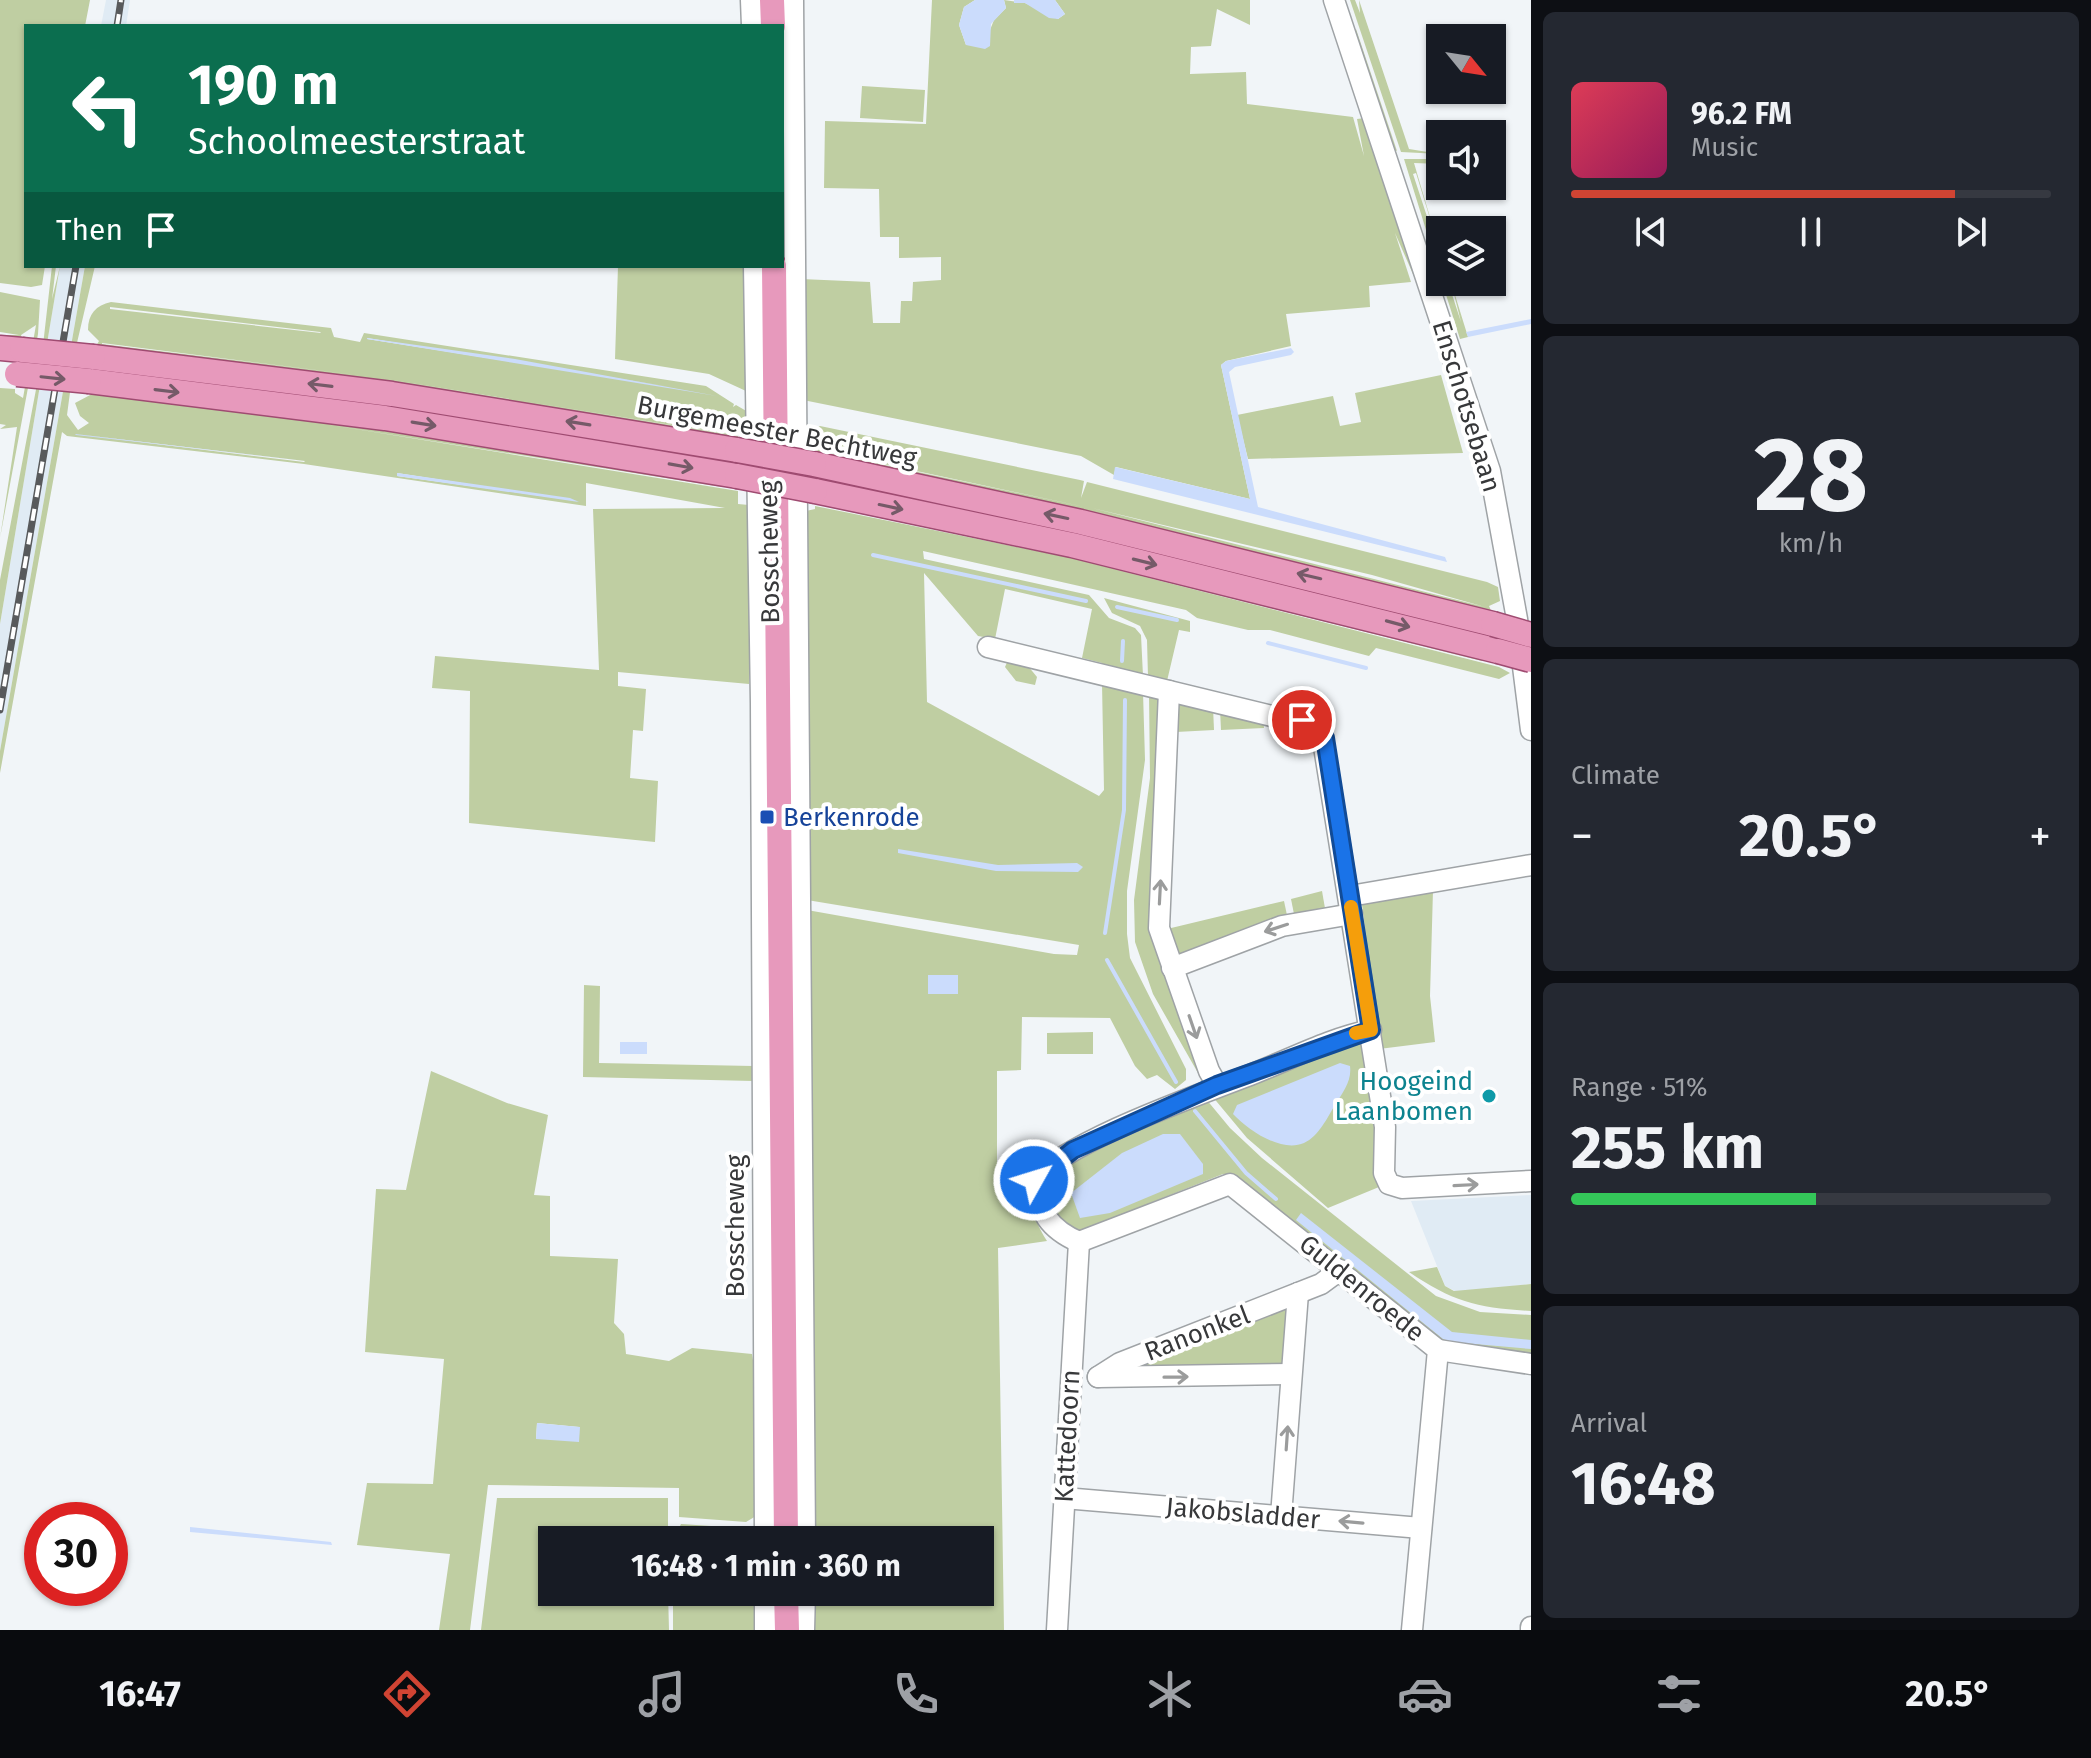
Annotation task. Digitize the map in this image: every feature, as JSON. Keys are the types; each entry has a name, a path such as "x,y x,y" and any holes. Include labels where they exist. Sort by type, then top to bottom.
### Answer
{"main road":[{"path":"772,0 773,24"},
{"name":"Bosscheweg","path":"774,268 781,912 794,1314 786,1526"},
{"name":"Burgemeester Bechtweg","path":"11,349 392,394 814,464 1097,525 1531,635"},
{"name":"Burgemeester Bechtweg","path":"9,374 385,418 737,476 1087,548 1531,660"},
{"path":"786,1606 787,1630"}],"street":[{"path":"751,0 752,24"},
{"name":"Bosscheweg","path":"765,1526 781,912 793,0"},
{"name":"Enschotsebaan","path":"1334,0 1490,471 1517,619 1531,730"},
{"name":"Bosscheweg","path":"754,268 781,912"},
{"path":"988,647 1321,728 1371,1030 1387,1142 1384,1173 1389,1184 1402,1188 1531,1181"},
{"path":"1169,691 1159,919 1172,968 1209,1071 1217,1085"},
{"path":"1172,968 1282,926 1351,905 1531,865"},
{"path":"1079,1242 1055,1230 1045,1219 1034,1180 1042,1170 1073,1150 1217,1085 1371,1030"},
{"name":"Guldenroede","path":"1079,1242 1230,1184 1438,1350 1412,1630"},
{"name":"Kattedoorn","path":"1057,1630 1079,1242"},
{"name":"Ranonkel","path":"1098,1377 1120,1363 1321,1284 1340,1270"},
{"path":"1281,1516 1298,1293"},
{"name":"Bosscheweg","path":"794,1314 804,1526"},
{"path":"1438,1350 1531,1364"},
{"name":"Ranonkel","path":"1070,1377 1291,1374"},
{"name":"Jakobsladder","path":"1064,1498 1421,1528"},
{"path":"765,1606 765,1630"},
{"path":"804,1630 805,1606"}],"shaded area":[{"path":"106,0 130,0 126,24 101,24"},
{"path":"60,268 85,268 0,751 0,624"},
{"path":"1531,1195 1531,1284 1457,1292 1445,1286 1411,1201"}],"green space":[{"path":"0,0 90,0 85,24 24,24 24,268 45,268 42,285 31,287 0,283"},
{"path":"932,0 975,0 964,7 959,25 966,45 988,35 994,20 1006,8 1004,0 1025,3 1058,19 1065,14 1055,0 1250,0 1250,25 1217,9 1211,46 1191,47 1190,74 1246,72 1247,104 1353,117 1364,156 1357,119 1365,118 1416,281 1395,233 1411,282 1369,286 1370,307 1286,314 1291,346 1226,361 1221,365 1250,499 1116,467 1114,475 1081,456 803,400 801,279 870,282 873,323 900,323 901,301 912,301 913,282 941,280 941,257 899,258 899,237 880,237 879,189 824,188 825,121 926,124"},
{"path":"1350,0 1355,0 1360,13 1359,0 1409,149 1426,153 1401,152"},
{"path":"1356,29 1397,151 1390,148 1352,33"},
{"path":"862,86 925,90 923,122 860,118"},
{"path":"1404,159 1426,159 1426,163 1414,163 1430,216 1416,173 1413,174 1427,216 1426,230"},
{"path":"52,268 56,268 52,299 60,268 0,624 0,580 41,363"},
{"path":"85,268 95,268 76,347 67,415 78,430 89,423 80,416 75,403 92,394 103,395 104,391 256,409 723,481 722,487 318,423 738,491 738,504 749,505 749,684 618,672 618,686 646,689 643,731 633,730 630,778 658,781 655,842 469,823 470,691 432,688 435,656 599,670 593,509 725,508 586,483 586,506 304,464 67,436 62,432 0,773 0,751","holes":["75,434 305,461 304,462","397,473 579,501 397,476"]},
{"path":"618,268 744,268 746,391 709,374 615,359"},
{"path":"0,292 40,300 38,334 0,538 17,427 0,429 6,425 0,424 0,388 15,389 15,393 23,398 36,325 21,335 23,343 0,340 0,335 19,335 0,332"},
{"path":"1446,296 1453,296 1461,322 1455,296 1468,337 1460,339"},
{"path":"106,303 331,328 334,337 360,342 364,333 706,386 734,404 733,407 736,405 748,412 748,432 734,435 367,376 738,436 738,440 95,348 99,341 88,330 89,319 97,308","holes":["110,309 320,332 321,333","367,338 677,388 367,339","102,343 364,376 102,344"]},
{"path":"1441,375 1463,453 1248,459 1237,415 1333,396 1340,426 1361,422 1355,393"},
{"path":"820,426 1080,480 1084,481 1081,498 1087,482 1487,582 1498,587 1500,601 1489,606 1492,613 815,455 815,446 806,439 810,431","holes":["823,451 1090,508 823,452","1092,508 1372,575 1485,607"]},
{"path":"830,501 935,522 1483,655 1482,661 1078,560 1499,667 1510,673 1499,679 1376,648 1369,656 1270,630 1248,630 1197,618 1186,610 923,551 924,559 1089,595 1109,618 1135,628 1141,635 1143,676 1102,667 1102,663 1082,658 1092,609 1005,589 995,639 978,636 924,573 927,702 1099,796 1104,790 1102,683 1143,692 1145,760 1127,891 1127,934 1130,958 1186,1069 1186,1080 1175,1089 1157,1075 1147,1079 1135,1066 1110,1018 1022,1017 1021,1070 997,1071 997,1177 1018,1188 1024,1195 1047,1241 998,1248 1004,1630 810,1630 810,1606 994,1606 994,1526 810,1526 807,910 1054,954 1077,955 1079,945 807,900 806,511 815,509 815,506 1076,559 828,507"},
{"path":"1104,598 1190,621 1190,632 1179,630 1167,681 1148,677 1147,640 1140,626 1112,613"},
{"path":"1008,660 1028,666 1037,677 1035,685 1016,681 1005,667"},
{"path":"1149,693 1162,697 1155,930 1206,1075 1202,1080 1153,994 1135,942 1134,900 1150,778"},
{"path":"1177,702 1213,707 1214,730 1176,732"},
{"path":"1220,709 1263,718 1264,728 1221,730"},
{"path":"1433,890 1430,996 1435,1042 1379,1049 1362,904"},
{"path":"1322,891 1326,914 1295,919 1291,899"},
{"path":"1284,901 1288,920 1177,958 1167,929"},
{"path":"584,985 600,986 599,1063 753,1066 753,1081 583,1077"},
{"path":"1093,1032 1093,1054 1047,1054 1047,1033"},
{"path":"1356,1039 1363,1041 1377,1143 1375,1177 1379,1187 1328,1208 1247,1138 1212,1096"},
{"path":"431,1071 507,1103 548,1115 534,1195 550,1196 550,1256 618,1259 614,1323 624,1334 626,1354 669,1361 692,1348 752,1354 754,1366 755,1264 757,1526 756,1516 746,1522 679,1517 679,1488 488,1485 470,1630 439,1630 450,1554 357,1545 367,1483 433,1484 444,1359 365,1352 376,1189 406,1190","holes":["537,1423 580,1427 536,1439"]},
{"path":"1206,1099 1230,1128 1262,1158 1436,1296 1480,1312 1531,1315 1531,1356 1452,1349 1234,1177 1223,1174 1082,1230 1067,1230 1054,1222 1043,1183 1067,1161"},
{"path":"1437,1267 1445,1286 1454,1291 1531,1284 1531,1311 1467,1302 1409,1272"},
{"path":"1286,1307 1291,1312 1290,1355 1282,1368 1141,1374 1135,1363"},
{"path":"497,1498 668,1498 668,1526 538,1526 538,1606 668,1606 669,1630 481,1630"},
{"path":"673,1606 758,1606 758,1630 673,1630"}],"water":[{"path":"975,0 1004,0 1006,8 991,24 990,46 985,49 966,45 959,25 964,7"},
{"path":"1014,0 1055,0 1065,14 1058,19 1049,18 1025,3 1014,3"},
{"path":"1531,319 1531,324 1468,337 1466,332"},
{"path":"367,339 515,359 717,396"},
{"path":"1291,348 1294,352 1291,355 1235,367 1229,372 1258,507 1445,557 1447,562 1113,479 1115,467 1250,499 1221,365 1226,361"},
{"path":"75,434 305,461 76,435"},
{"path":"397,473 570,498 579,502 397,476"},
{"path":"898,849 998,865 1077,863 1083,867 1078,872 996,871 898,853"},
{"path":"928,975 958,975 958,994 928,994"},
{"path":"620,1042 647,1042 647,1054 620,1054"},
{"path":"1340,1063 1350,1066 1346,1086 1322,1126 1304,1143 1285,1145 1275,1142 1247,1127 1233,1114 1237,1105"},
{"path":"1163,1134 1180,1134 1203,1164 1203,1174 1110,1213 1080,1218 1071,1193 1122,1153"},
{"path":"1301,1213 1452,1332 1531,1340 1531,1349 1443,1339 1296,1220"},
{"path":"537,1423 580,1427 579,1442 536,1439"},
{"path":"190,1527 331,1542 332,1545 190,1532"}],"waterway":[{"path":"873,555 1086,601"},
{"path":"1117,607 1177,620"},
{"path":"1122,661 1123,641"},
{"path":"1268,643 1366,668"},
{"path":"1105,933 1124,810 1125,700"},
{"path":"1107,960 1176,1082"},
{"path":"1195,1111 1246,1173 1276,1199"}],"railway":[{"path":"117,24 121,0"},
{"path":"0,710 76,268"}],"slow traffic":[{"path":"1351,907 1371,1030 1356,1033"}],"place":[{"name":"Berkenrode","path":"767,817"},
{"name":"Hoogeind Laanbomen","path":"1489,1096"}],"route":[{"path":"1034,1180 1042,1170 1073,1150 1217,1085 1226,1085 1371,1030 1325,738 1321,728 1302,720"}]}
